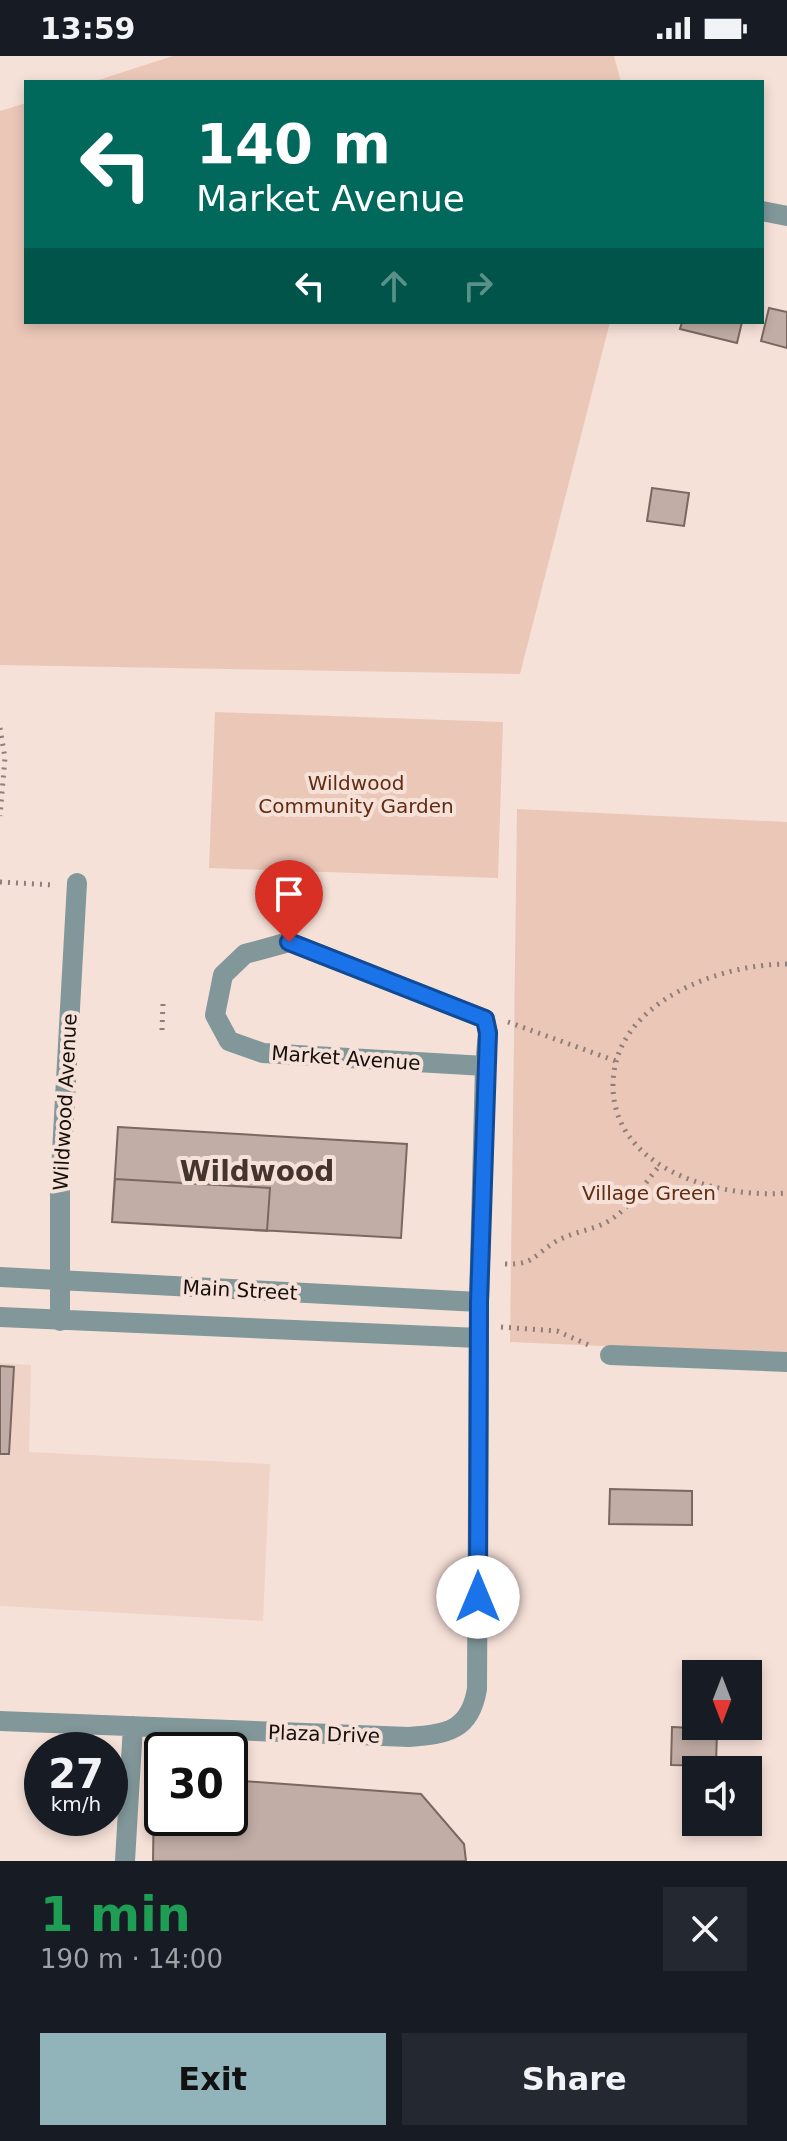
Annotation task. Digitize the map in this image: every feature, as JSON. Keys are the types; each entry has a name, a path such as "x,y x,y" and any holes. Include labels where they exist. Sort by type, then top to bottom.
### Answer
{"street":[{"path":"764,211 787,216"},
{"name":"Wildwood Avenue","path":"60,1321 61,1166 77,883"},
{"name":"Market Avenue","path":"485,1019 289,942 245,954 223,975 215,1015 229,1041 263,1053 485,1066"},
{"path":"479,1332 488,1033 485,1019"},
{"name":"Main Street","path":"0,1277 479,1302"},
{"name":"Main Street","path":"0,1317 479,1332"},
{"name":"Plaza Drive","path":"0,1721 409,1737 435,1735 467,1720 475,1706 477,1689 479,1332"},
{"path":"610,1355 787,1362"},
{"path":"125,1861 133,1726"}],"path":[{"path":"0,728 5,758 0,816"},
{"path":"0,882 54,885 53,896"},
{"path":"787,964 753,966 705,978 654,1008 634,1028 616,1061 613,1083 615,1106 620,1119 634,1142 660,1165 700,1184 743,1193 787,1193"},
{"path":"162,1030 163,1003"},
{"path":"485,1019 523,1025 616,1061"},
{"path":"505,1264 528,1263 568,1235 606,1223 629,1202 660,1165"},
{"path":"479,1332 557,1331 610,1355"}],"shaded area":[{"path":"0,1363 31,1365 29,1452 270,1464 263,1621 0,1606"}],"green space":[{"path":"173,56 614,56 620,80 98,80"},
{"path":"24,104 24,324 609,324 520,674 0,665 0,111"},
{"name":"Wildwood Community Garden","path":"215,712 503,722 498,878 209,868"},
{"name":"Village Green","path":"517,809 787,822 787,1354 510,1342"}],"building":[{"path":"769,308 787,312 787,348 761,341"},
{"path":"681,324 742,324 737,343 680,329"},
{"path":"652,488 689,493 684,526 647,521"},
{"path":"118,1127 407,1144 401,1238 112,1222"},
{"path":"115,1179 270,1188 267,1231 112,1222"},
{"path":"0,1366 14,1367 9,1454 0,1454"},
{"path":"610,1489 692,1491 692,1525 609,1524"},
{"path":"672,1727 682,1727 682,1740 717,1740 716,1756 682,1756 682,1765 671,1765"},
{"path":"248,1781 421,1794 464,1844 466,1861 153,1861 153,1836 248,1836"}],"district":[{"name":"Wildwood","path":"257,1171"}],"route":[{"path":"289,942 485,1019 488,1033 479,1302 478,1597"}]}
